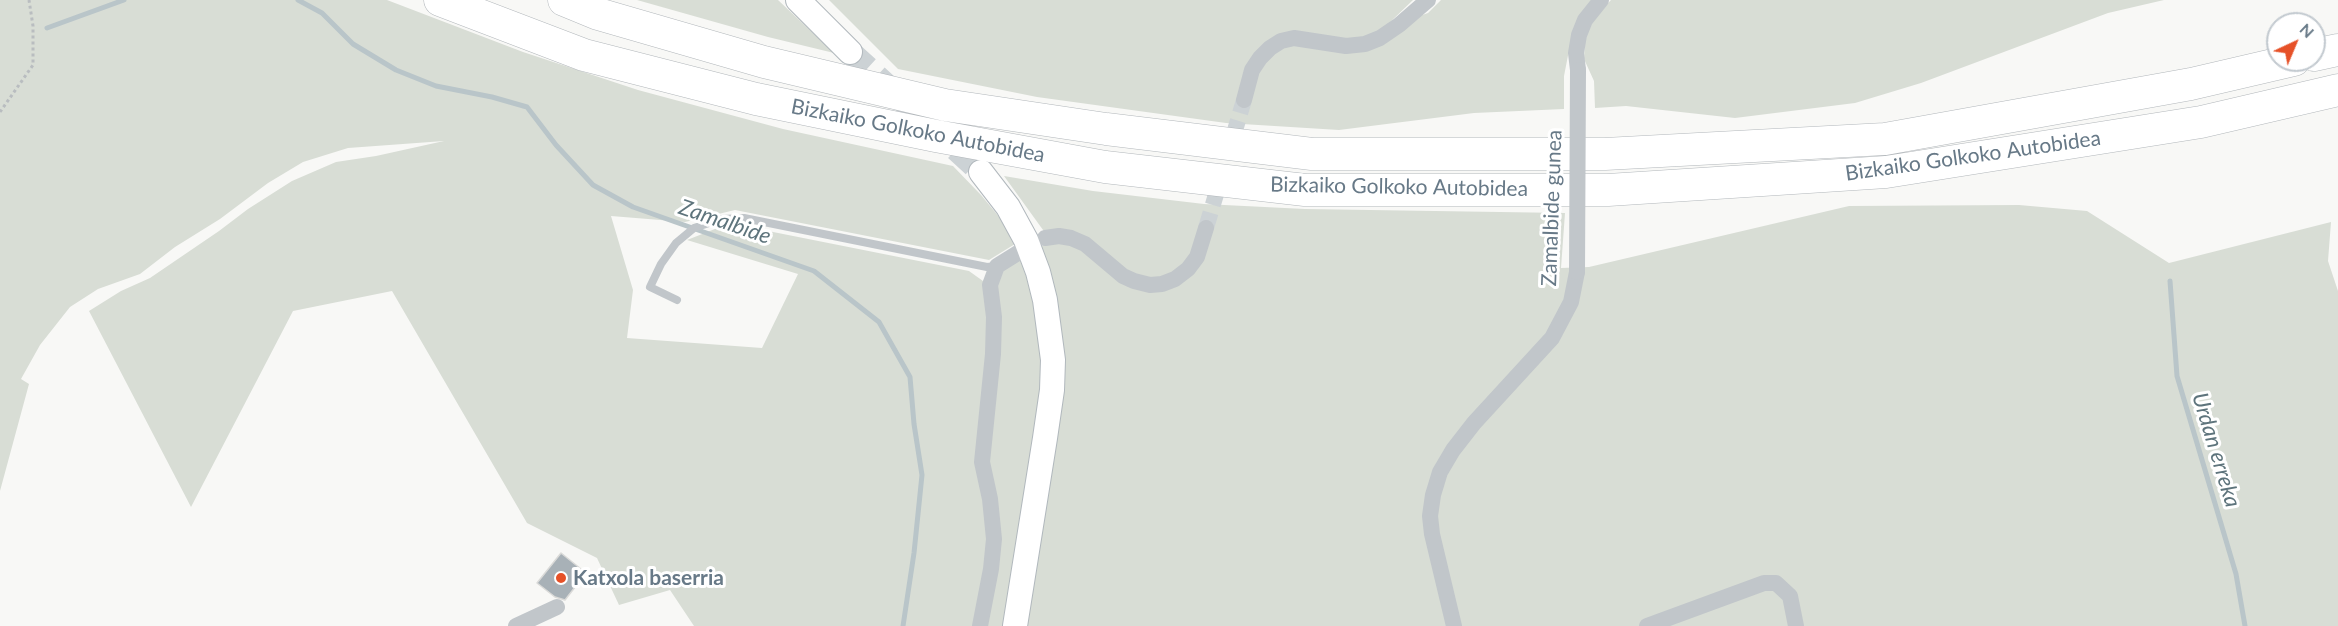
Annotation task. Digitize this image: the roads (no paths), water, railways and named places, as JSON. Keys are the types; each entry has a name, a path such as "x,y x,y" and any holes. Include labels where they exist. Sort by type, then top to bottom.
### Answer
{"highway":[{"name":"Bizkaiko Golkoko Autobidea","path":"440,0 584,55 756,99 936,136 1105,167 1305,190 1608,190 1886,172 2201,122 2338,90"},
{"name":"Bizkaiko Golkoko Autobidea","path":"564,0 598,14 764,62 945,105 1106,129 1312,154 1605,154 1885,139 2191,84 2266,67"}],"main road":[{"path":"798,0 850,52"},
{"path":"981,172 1008,207 1030,251 1045,300 1053,360 1052,390 1015,626"}],"street":[{"path":"1244,100 1252,70 1270,48 1281,41 1294,38 1346,45 1365,44 1380,38 1399,25 1428,0"},
{"name":"Zamalbide gunea","path":"1454,626 1432,534 1431,505 1440,472 1453,450 1474,423 1552,338 1571,302 1577,272 1578,70 1576,53 1579,35 1585,20 1601,0"},
{"path":"1045,238 1059,236 1085,244 1112,268 1134,282 1150,285 1162,284 1175,279 1188,269 1197,257 1206,228"},
{"path":"980,626 991,569 994,539 990,499 982,462 993,354 994,317 990,285 997,266 1021,251"},
{"path":"1647,626 1764,583 1776,582 1790,596 1796,626"},
{"path":"516,626 557,607"}],"lane":[{"path":"677,300 650,288 661,264 676,243 694,228 721,219 744,218 987,267 997,266"}],"waterway":[{"name":"Zamalbide","path":"47,28 124,0"},
{"name":"Zamalbide","path":"298,0 322,13 353,44 396,70 436,86 492,97 527,107 556,145 593,185 633,207 814,271 879,322 910,377 922,475 914,553 903,626"},
{"name":"Urdan erreka","path":"2170,281 2177,376 2236,574 2245,626"}],"tunnel":[{"path":"850,52 981,172"},
{"path":"1206,228 1244,100"}],"place":[{"name":"Katxola baserria","path":"561,578"}]}
